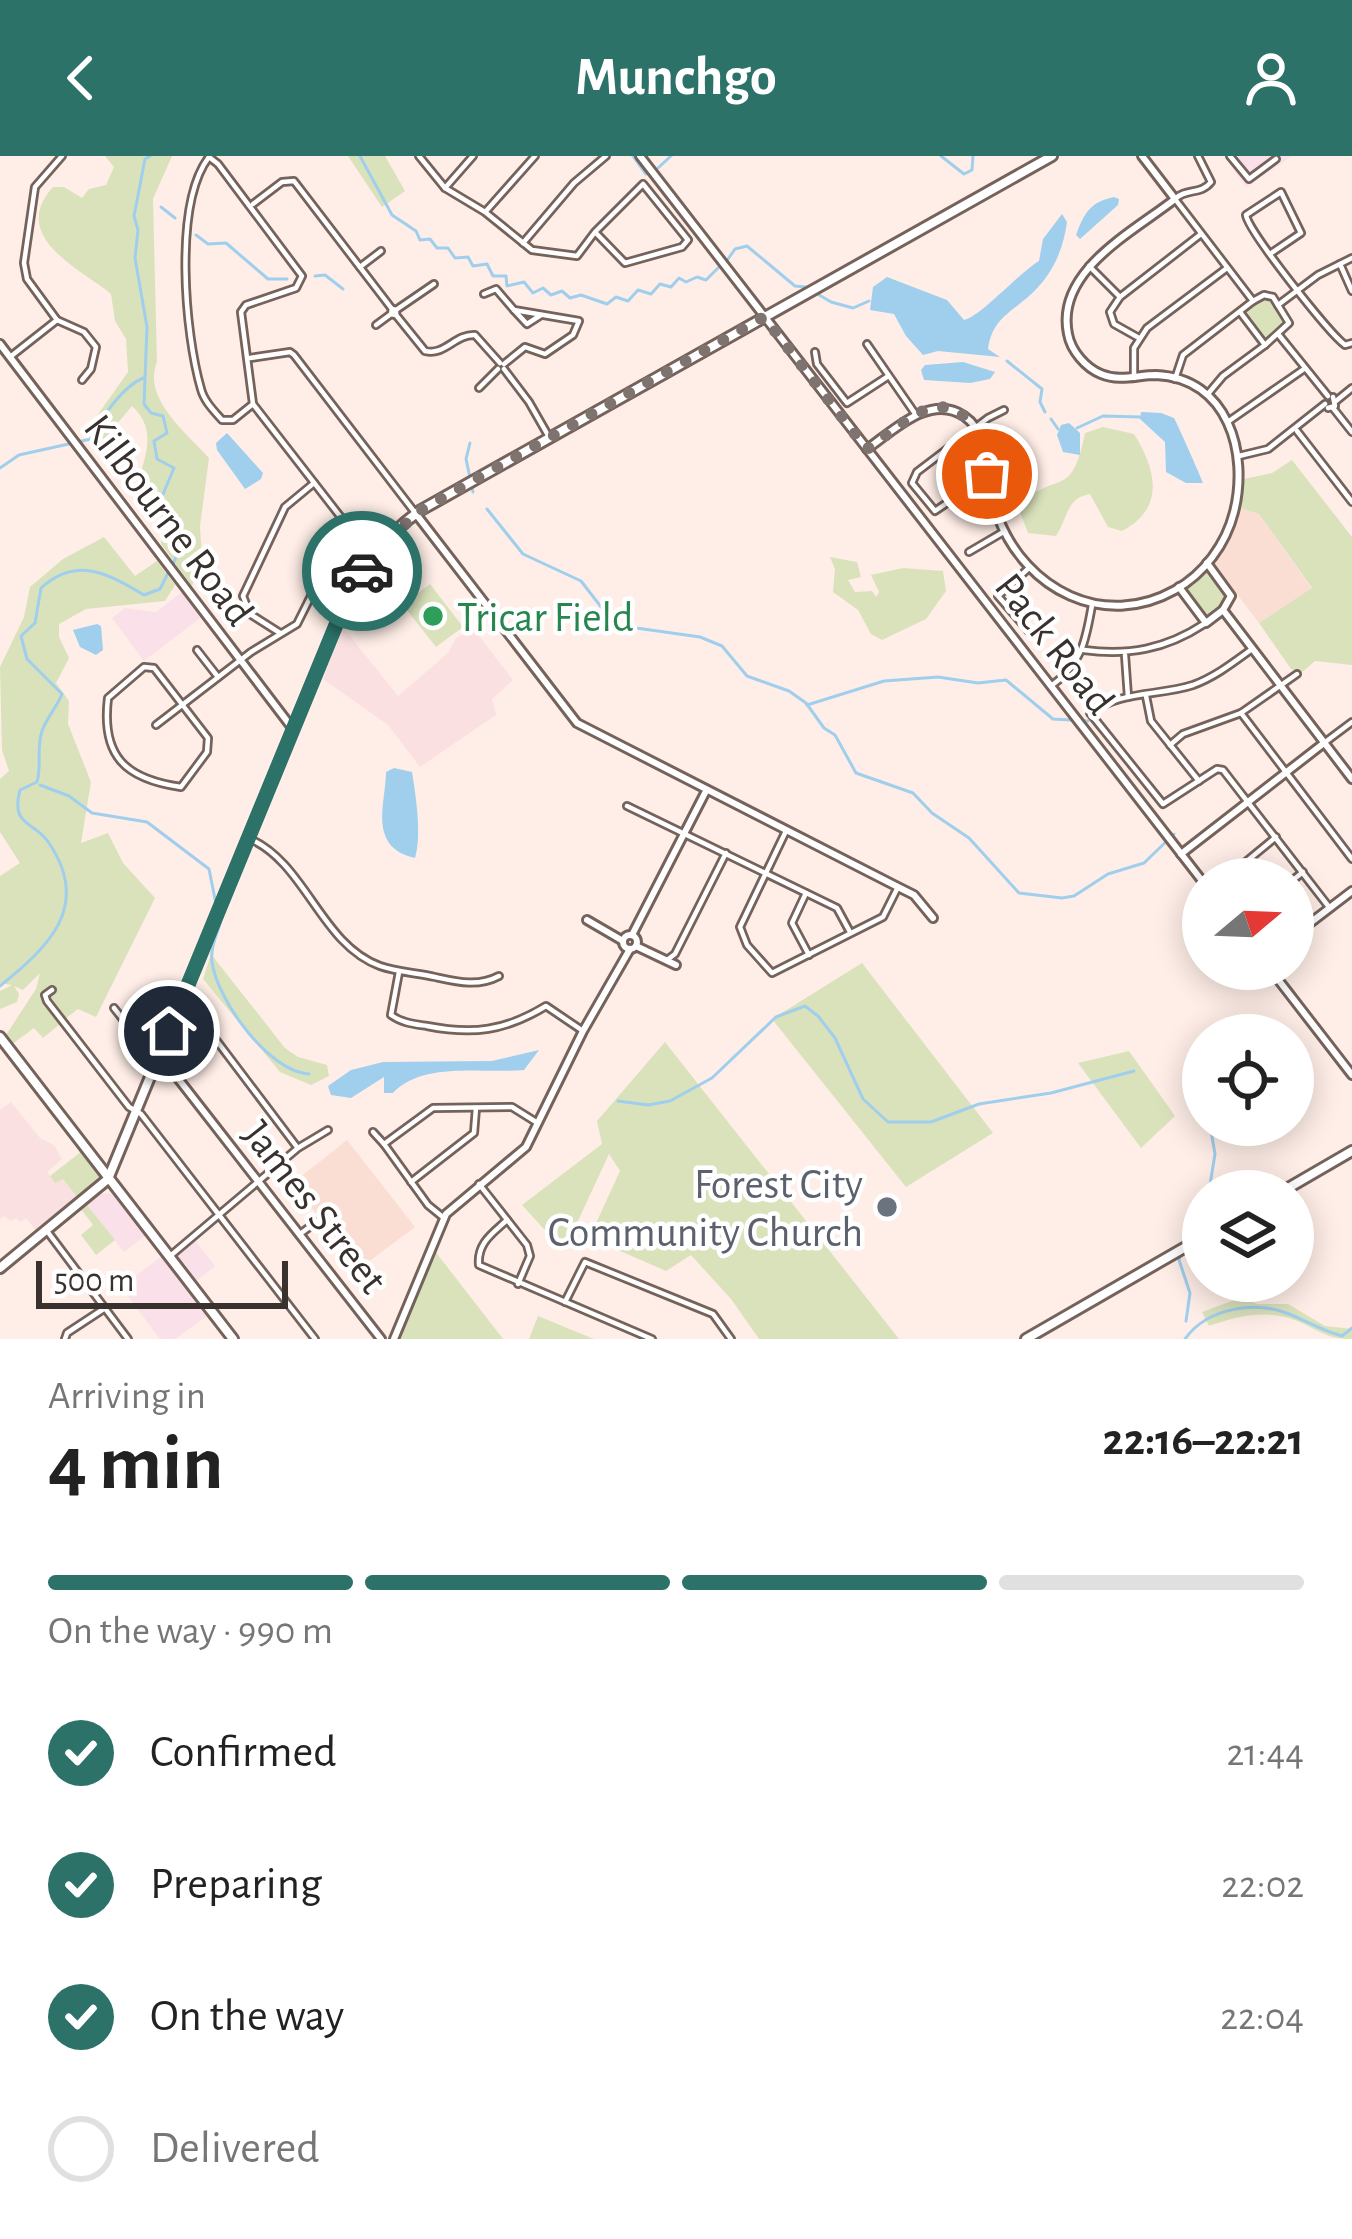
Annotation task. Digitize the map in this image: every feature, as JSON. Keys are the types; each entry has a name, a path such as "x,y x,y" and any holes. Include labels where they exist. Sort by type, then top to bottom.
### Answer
{"main road":[{"path":"0,1268 108,1179 361,572 386,541 416,514 549,436 1052,156"},
{"path":"0,1037 229,1338"},
{"path":"1314,1173 1352,1151"},
{"path":"1026,1339 1182,1249"}],"street":[{"path":"62,156 34,188 24,262 27,279 57,320 84,332 96,347 91,369 82,380"},
{"path":"419,156 445,188 485,212 532,250 577,256 595,232 643,184 688,240 682,247 625,263 595,232"},
{"path":"445,188 473,156"},
{"path":"485,212 535,156"},
{"path":"523,243 574,183 606,156"},
{"name":"Pack Road","path":"640,156 1184,858"},
{"path":"1142,156 1253,301"},
{"path":"867,449 916,415 949,409 963,415 983,441 988,482 1005,530 1030,567 1060,593 1092,605 1120,607 1180,587 1207,563 1232,519 1239,493 1239,456 1229,421 1208,395 1175,379 1099,374 1088,367 1070,342 1065,313 1089,266 1175,199 1202,191 1211,182 1198,156"},
{"path":"1230,156 1249,179 1277,157"},
{"path":"156,725 290,629 305,613 328,562 350,540 350,529 253,404 242,312 246,305 296,288 302,276 209,157 189,204 183,261 197,367 205,400 222,420 232,420 253,404"},
{"path":"251,206 282,182 294,181 424,351 438,352 462,337 475,335 530,402 549,436"},
{"path":"1270,254 1300,232 1281,192 1245,219 1270,254 1341,343 1352,343"},
{"path":"1138,338 1111,320 1110,312 1120,297 1201,234"},
{"path":"360,267 381,251"},
{"path":"1278,305 1352,258"},
{"path":"1340,264 1352,291"},
{"path":"1089,266 1120,297"},
{"path":"1134,378 1138,338 1227,268"},
{"path":"376,325 434,284"},
{"path":"484,294 496,289 527,324 541,315"},
{"path":"1175,379 1183,355 1253,301 1269,295 1288,323 1223,376 1208,395"},
{"path":"479,388 525,347 545,354 578,328 579,321 514,310"},
{"path":"1240,312 1265,344"},
{"path":"10,357 57,320"},
{"path":"1278,334 1352,432"},
{"name":"Kilbourne Road","path":"0,344 293,729"},
{"path":"867,344 916,415"},
{"path":"814,352 817,364 847,403 887,377"},
{"path":"248,358 294,355 578,723 898,887 914,896 933,918"},
{"path":"1229,421 1304,368"},
{"path":"1239,456 1268,448 1352,388"},
{"path":"1004,410 917,472 912,483 935,512 972,487 1019,470"},
{"path":"1296,429 1352,502"},
{"path":"280,633 250,614 243,596 285,507 315,483"},
{"path":"969,552 1005,530"},
{"path":"1084,650 1158,648 1206,623 1231,596 1207,563"},
{"path":"1030,567 998,596 1032,634"},
{"path":"1180,587 1206,623"},
{"path":"1051,686 1084,650 1092,605"},
{"path":"1222,610 1352,779"},
{"path":"1252,649 1196,684 1106,700 1090,713 1163,805 1216,769 1223,770 1293,858"},
{"path":"197,650 218,677"},
{"path":"1125,652 1128,698"},
{"path":"148,667 154,668 182,705 209,746 186,783 177,787 118,762 107,724 112,692 148,667"},
{"path":"1170,745 1183,734 1241,713 1297,674"},
{"path":"1146,696 1151,721 1199,781"},
{"path":"1241,713 1352,859"},
{"path":"1181,854 1352,722"},
{"path":"394,1339 444,1218 526,1147 706,791"},
{"path":"627,806 837,908 850,932"},
{"path":"786,831 740,927 741,936 772,974 883,917 898,887"},
{"path":"1250,858 1276,837"},
{"path":"248,838 269,847 351,944 380,966 460,983 499,976"},
{"path":"587,920 672,961 726,853"},
{"path":"1314,886 1329,908"},
{"path":"1314,920 1352,891"},
{"path":"806,893 792,923 808,955"},
{"path":"400,970 391,1015 398,1021 473,1033 505,1028 546,1006 583,1031"},
{"path":"52,990 45,995 47,1001 315,1339"},
{"path":"1286,990 1352,1075"},
{"path":"178,1007 199,1016 298,1148"},
{"name":"James Street","path":"114,1008 260,1183 381,1339"},
{"path":"383,1144 433,1108 512,1107 539,1124"},
{"path":"411,1182 474,1133 476,1108"},
{"path":"169,1257 298,1148 328,1130"},
{"path":"373,1132 428,1205 444,1218"},
{"path":"479,1184 527,1245 530,1256 518,1284"},
{"path":"300,1234 323,1217"},
{"path":"508,1220 483,1241 479,1265 652,1339"},
{"path":"47,1232 128,1339"},
{"path":"566,1302 585,1262 713,1314 731,1339"},
{"path":"65,1339 104,1308"}],"shaded area":[{"path":"1224,156 1292,156 1246,187"},
{"path":"1241,508 1259,514 1312,589 1259,623 1213,563 1233,532"},
{"path":"182,592 200,618 144,661 112,618 125,608 156,612"},
{"path":"343,627 398,696 448,653 456,638 473,628 513,680 492,699 496,715 420,767 388,725 323,679"},
{"path":"11,1102 40,1138 54,1145 62,1159 47,1172 55,1183 63,1178 78,1198 37,1232 26,1218 20,1222 5,1216 0,1219 0,1110"},
{"path":"347,1140 415,1227 363,1266 355,1257 351,1259 293,1183"},
{"path":"111,1193 146,1235 124,1252 87,1205"},
{"path":"195,1240 215,1266 195,1282 175,1255"},
{"path":"162,1256 207,1316 175,1339 160,1339 121,1287"}],"green space":[{"path":"105,156 172,156 153,199 154,376 169,414 209,458 200,526 202,559 192,586 161,544 162,508 157,502 146,504 137,489 147,448 141,416 132,406 105,438 95,443 88,436 128,372 126,339 115,321 111,294 54,250 39,221 41,205 53,187 64,187 82,198 89,189 106,185 114,167"},
{"path":"348,156 385,156 405,191 382,207"},
{"path":"1269,295 1288,323 1265,345 1240,312"},
{"path":"1103,427 1134,434 1142,447 1153,487 1146,511 1122,531 1108,527 1090,494 1072,504 1056,536 1028,533 1018,507 1068,477 1085,433"},
{"path":"1292,460 1352,537 1352,665 1315,661 1301,673 1291,669 1259,623 1312,588 1259,514 1241,508 1244,479 1272,473"},
{"path":"104,537 135,576 157,561 175,585 165,601 86,609 59,624 59,637 69,658 56,683 69,701 68,724 91,782 81,843 108,833 123,863 155,898 96,1017 78,1009 65,1019 45,992 41,997 60,1024 43,1038 34,1028 11,1045 6,1035 36,989 40,973 23,990 14,986 17,1002 0,1009 0,991 12,985 0,983 0,876 20,863 0,832 0,779 9,771 2,750 0,667 24,617 30,587 63,559"},
{"path":"830,557 857,562 861,577 848,580 855,592 872,591 876,597 879,592 871,575 903,568 943,571 946,591 926,619 882,640 871,634 858,610 833,592 835,569"},
{"path":"1208,570 1228,599 1213,614 1205,615 1185,589"},
{"name":"Tricar Field","path":"430,584 463,627 436,647 403,605"},
{"path":"211,954 285,1048 327,1065 329,1076 311,1085 280,1072 203,979"},
{"path":"862,963 993,1133 906,1187 772,1019"},
{"path":"665,1042 899,1339 759,1339 691,1255 666,1271 611,1247 606,1231 596,1223 620,1171 609,1154 564,1251 522,1205 602,1144 597,1121"},
{"path":"1129,1051 1175,1116 1141,1148 1078,1063"},
{"path":"82,1151 102,1178 78,1198 63,1179 55,1183 50,1176"},
{"path":"87,1205 115,1240 96,1255 81,1235 93,1225 81,1209"},
{"path":"431,1246 503,1339 393,1336"},
{"path":"1229,1302 1288,1304 1325,1326 1352,1329 1352,1339 1270,1315 1209,1326 1202,1312"},
{"path":"538,1316 594,1339 529,1339"}],"water":[{"path":"1114,197 1118,205 1080,239 1076,235 1089,210"},
{"path":"1062,214 1067,222 1065,233 1049,272 993,331 988,349 1000,357 938,351 923,355 894,314 870,310 873,287 887,277 947,300 964,320 971,317 1039,261 1043,239"},
{"path":"963,362 995,372 990,379 970,383 924,380 921,370 925,365"},
{"path":"1141,412 1174,418 1203,483 1186,483 1166,472 1165,442 1140,419"},
{"path":"1069,423 1080,433 1080,455 1063,452 1057,435 1061,425"},
{"path":"227,433 263,473 245,489 217,450 216,443"},
{"path":"97,624 103,650 96,655 80,647 73,630"},
{"path":"394,768 412,772 418,828 415,858 390,844 382,822 386,772"},
{"path":"539,1050 524,1070 437,1073 420,1076 393,1093 384,1093 384,1077 351,1098 331,1095 328,1086 351,1070 383,1062 492,1061"}],"waterway":[{"path":"150,156 145,159 134,216 138,230 135,258 147,327 144,404 151,413 163,416 167,433 154,441 157,459 174,468 161,499 180,548 173,564"},
{"path":"360,156 392,215 416,231 420,240 430,239 437,248 448,248 455,258 468,257 473,266 487,264 493,276 506,276 507,286 524,282 533,293 543,288 551,295 562,291 570,298 581,295 607,304 616,297 628,301 638,290 651,294 660,284 671,287 679,278 706,280 718,268"},
{"path":"633,156 646,174"},
{"path":"658,168 671,156"},
{"path":"941,156 964,174 972,170 973,156"},
{"path":"161,207 175,218"},
{"path":"196,235 208,244 226,243 268,279 287,279"},
{"path":"726,262 735,249 747,246 795,286 853,308 869,301"},
{"path":"315,276 325,275 343,289"},
{"path":"1007,361 1042,389 1040,402 1045,412"},
{"path":"0,468 19,455 91,439 113,404 143,378"},
{"path":"1077,428 1103,416 1140,417"},
{"path":"1051,419 1058,429"},
{"path":"470,443 466,459 473,492"},
{"path":"487,509 523,554 581,581 615,625 700,637 722,646 747,676 789,691 806,703 835,735 856,773 913,793 932,813 969,838 1019,893 1074,896 1108,874 1144,863 1174,834"},
{"path":"0,986 48,940 65,906 61,866 49,843 18,811 20,790 37,782 42,731 62,694 27,659 21,636 35,623 41,588 67,572 92,571 144,595 160,589 168,573"},
{"path":"807,705 884,681 1006,680 1053,719 1088,721"},
{"path":"40,785 69,796 92,813 147,822 209,869 216,904"},
{"path":"222,916 212,962 234,1014 278,1061 309,1074"},
{"path":"618,1101 648,1105 670,1101 712,1078 776,1017 805,1006 835,1038 863,1099 888,1122 931,1122 979,1104 1051,1093 1134,1071"},
{"path":"1212,1170 1214,1146"},
{"path":"1182,1248 1182,1269"},
{"path":"1186,1321 1189,1302"},
{"path":"1185,1339 1206,1320 1247,1308 1276,1310 1342,1336 1352,1328"}],"way so far":[{"path":"362,571 386,541 421,510 764,317 867,449 916,415 949,409 963,415 983,441 987,474"}],"place":[{"name":"Tricar Field","path":"433,616"},
{"name":"Forest City Community Church","path":"887,1207"}],"route":[{"path":"169,1031 362,571"}]}
